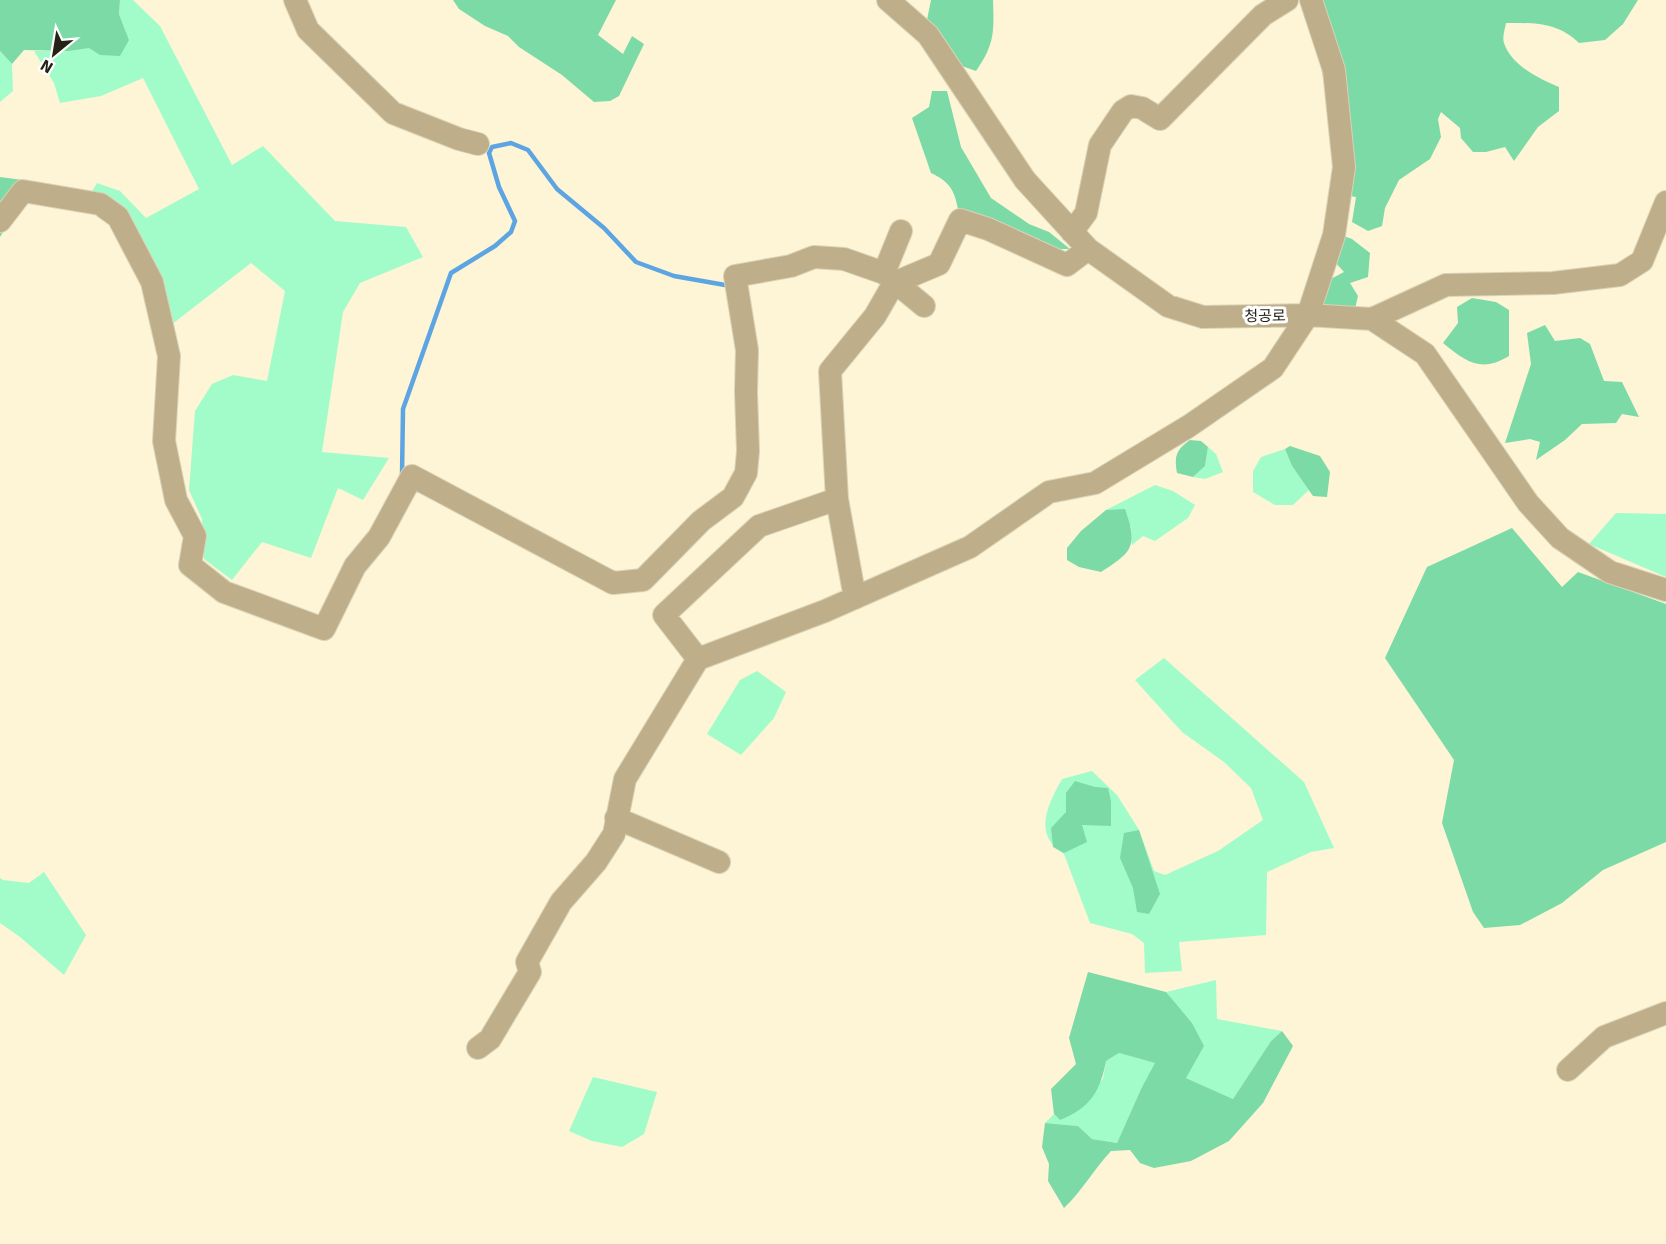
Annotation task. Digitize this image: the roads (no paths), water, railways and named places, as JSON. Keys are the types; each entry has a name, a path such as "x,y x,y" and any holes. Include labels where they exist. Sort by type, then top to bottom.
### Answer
{"street":[{"path":"296,0 308,30 393,113 459,139 478,144"},
{"name":"청공로","path":"888,0 928,36 1025,180 1088,249 1168,306 1203,317 1308,315 1372,319 1425,354 1528,503 1560,538 1610,572 1666,591"},
{"path":"1072,232 1086,213 1100,145 1124,111 1131,106 1142,108 1160,119 1263,15 1287,0"},
{"path":"478,1048 490,1039 530,972 527,962 561,902 596,862 614,834 625,779 698,659 825,611 970,547 1049,492 1095,483 1189,426 1273,368 1308,315 1334,235 1344,167 1334,70 1311,0"},
{"path":"0,221 23,191 100,204 118,217 152,282 169,356 164,441 176,501 195,536 190,565 224,592 324,629 355,566 379,537 412,476 613,583 643,580 701,520 733,497 746,473 748,451 747,350 735,276 791,266 814,257 844,260 889,278 924,306"},
{"path":"1372,319 1446,285 1553,283 1620,275 1642,261 1666,202"},
{"path":"889,278 939,264 960,220 988,229 1066,265 1088,249"},
{"path":"855,598 837,499 830,371 876,316 901,231"},
{"path":"698,659 664,615 759,526 837,499"},
{"path":"616,818 719,862"},
{"path":"1568,1070 1604,1037 1666,1012"}],"waterway":[{"path":"402,476 403,409 451,273 495,246 511,232 515,221 499,187 489,153 492,147 511,143 528,150 557,189 604,228 636,262 674,276 725,285"}]}
